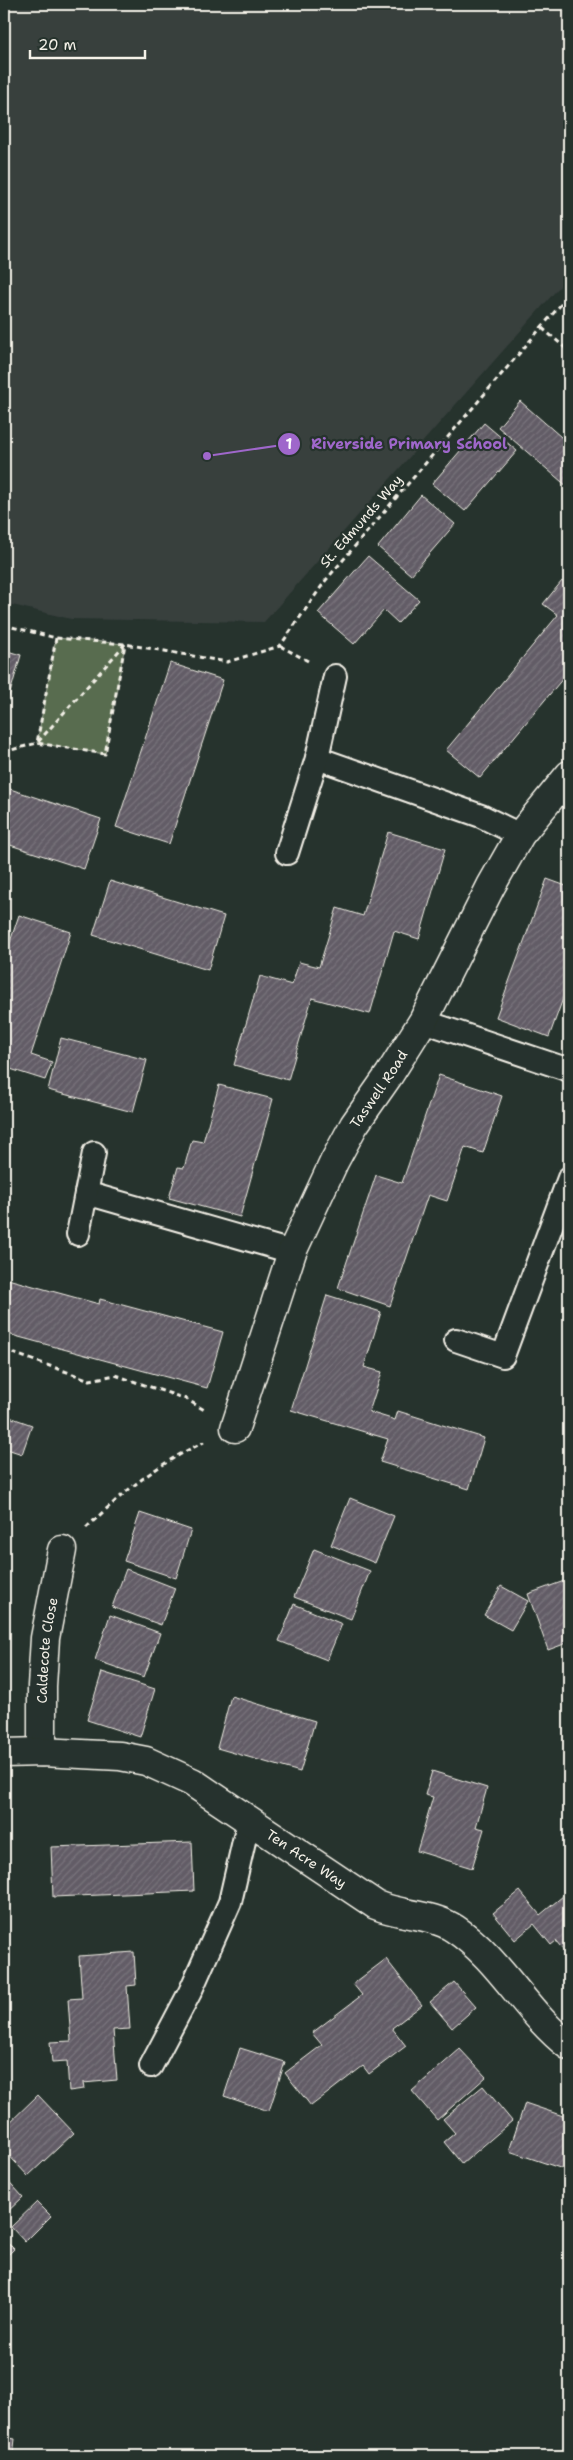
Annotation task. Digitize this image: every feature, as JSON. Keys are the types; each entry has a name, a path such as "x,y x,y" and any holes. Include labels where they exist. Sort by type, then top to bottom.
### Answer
{"street":[{"name":"Taswell Road","path":"235,1428 292,1252 354,1125 389,1075 423,1021 491,886 520,835 569,775"},
{"name":"Caldecote Close","path":"42,1752 42,1686 45,1638 62,1550"},
{"name":"Ten Acre Way","path":"4,1753 42,1752 120,1756 146,1761 192,1782 376,1905 392,1912 431,1918 455,1929 477,1948 535,2016 569,2046"}],"lane":[{"path":"287,853 317,758 335,676"},
{"path":"317,758 482,816 520,835"},
{"path":"423,1021 569,1070"},
{"path":"78,1234 94,1153"},
{"path":"456,1340 503,1356 569,1178"},
{"path":"86,1193 292,1252"},
{"path":"152,2066 190,1992 230,1902 249,1819"}],"path":[{"name":"St. Edmunds Way","path":"4,625 56,638 125,644 228,662 280,646 326,580 569,295"},
{"path":"542,328 569,351"},
{"path":"37,743 56,638"},
{"path":"4,752 37,743 105,754 125,644"},
{"path":"37,743 125,644"},
{"path":"4,1350 90,1380 115,1375 186,1399 235,1428"},
{"path":"62,1550 132,1485 172,1457 235,1428"}],"shaded area":[{"path":"4,4 569,4 569,276 264,622 71,619 4,603"}],"green space":[{"path":"56,638 125,644 105,754 37,743"}],"building":[{"path":"520,401 569,444 569,488 498,427"},
{"path":"484,423 517,451 465,511 432,484"},
{"path":"421,495 455,524 411,575 378,547"},
{"path":"368,556 419,600 398,623 384,610 354,644 318,613"},
{"path":"562,581 569,587 569,671 480,778 446,750 558,615 543,604"},
{"path":"4,650 21,655 4,714"},
{"path":"170,663 223,680 169,844 116,827"},
{"path":"4,787 101,819 84,869 4,843"},
{"path":"388,832 445,849 419,939 394,931 370,1014 312,998 288,1080 234,1065 260,976 292,985 299,962 319,967 337,908 363,916"},
{"path":"547,879 569,887 569,982 549,1037 496,1017"},
{"path":"110,881 224,916 208,970 93,935"},
{"path":"19,915 71,932 31,1055 52,1062 45,1080 4,1067 4,960"},
{"path":"61,1038 147,1060 133,1112 48,1090"},
{"path":"439,1075 502,1096 483,1153 465,1147 447,1201 428,1195 390,1306 338,1288 376,1175 402,1183"},
{"path":"219,1085 273,1099 240,1217 169,1198 178,1167 184,1168 192,1140 203,1142"},
{"path":"4,1278 99,1304 100,1299 223,1332 207,1388 4,1333"},
{"path":"327,1295 381,1312 364,1367 382,1372 369,1412 395,1420 398,1411 484,1438 469,1489 380,1462 388,1439 291,1410"},
{"path":"4,1415 32,1425 22,1454 4,1448"},
{"path":"350,1498 394,1516 375,1563 331,1545"},
{"path":"140,1513 191,1530 176,1578 124,1561"},
{"path":"314,1549 370,1571 351,1619 294,1597"},
{"path":"126,1569 175,1588 161,1625 112,1607"},
{"path":"567,1580 569,1586 569,1650 567,1643 548,1650 528,1594"},
{"path":"501,1586 528,1601 511,1630 484,1615"},
{"path":"294,1604 342,1624 327,1660 279,1641"},
{"path":"110,1615 160,1633 144,1677 95,1660"},
{"path":"102,1672 155,1689 140,1737 87,1720"},
{"path":"231,1696 315,1721 300,1772 217,1748"},
{"path":"432,1771 487,1788 476,1827 484,1829 472,1868 417,1851 433,1797 425,1795"},
{"path":"192,1842 194,1891 53,1897 51,1847"},
{"path":"520,1891 540,1915 569,1891 569,1957 556,1941 551,1945 534,1924 515,1940 493,1913"},
{"path":"134,1952 136,1985 127,1986 130,2029 113,2030 117,2080 83,2083 84,2089 69,2091 67,2061 52,2062 50,2042 71,2041 68,1999 82,1998 79,1956"},
{"path":"386,1959 422,2005 392,2028 406,2046 369,2074 363,2066 311,2106 285,2073 322,2045 312,2033 362,1995 353,1984"},
{"path":"454,1982 476,2007 452,2028 430,2002"},
{"path":"240,2048 285,2062 269,2111 224,2096"},
{"path":"460,2049 486,2077 437,2120 412,2091"},
{"path":"483,2086 512,2121 462,2164 444,2142 455,2133 443,2119"},
{"path":"38,2095 74,2133 28,2176 4,2150 4,2128"},
{"path":"525,2103 569,2118 569,2171 509,2151"},
{"path":"4,2176 23,2197 4,2215"},
{"path":"37,2202 51,2216 25,2242 11,2227"},
{"path":"4,2239 14,2249 4,2259"},
{"path":"4,2437 15,2439 13,2456 4,2456"}],"place":[{"name":"Riverside Primary School","path":"207,456"}]}
